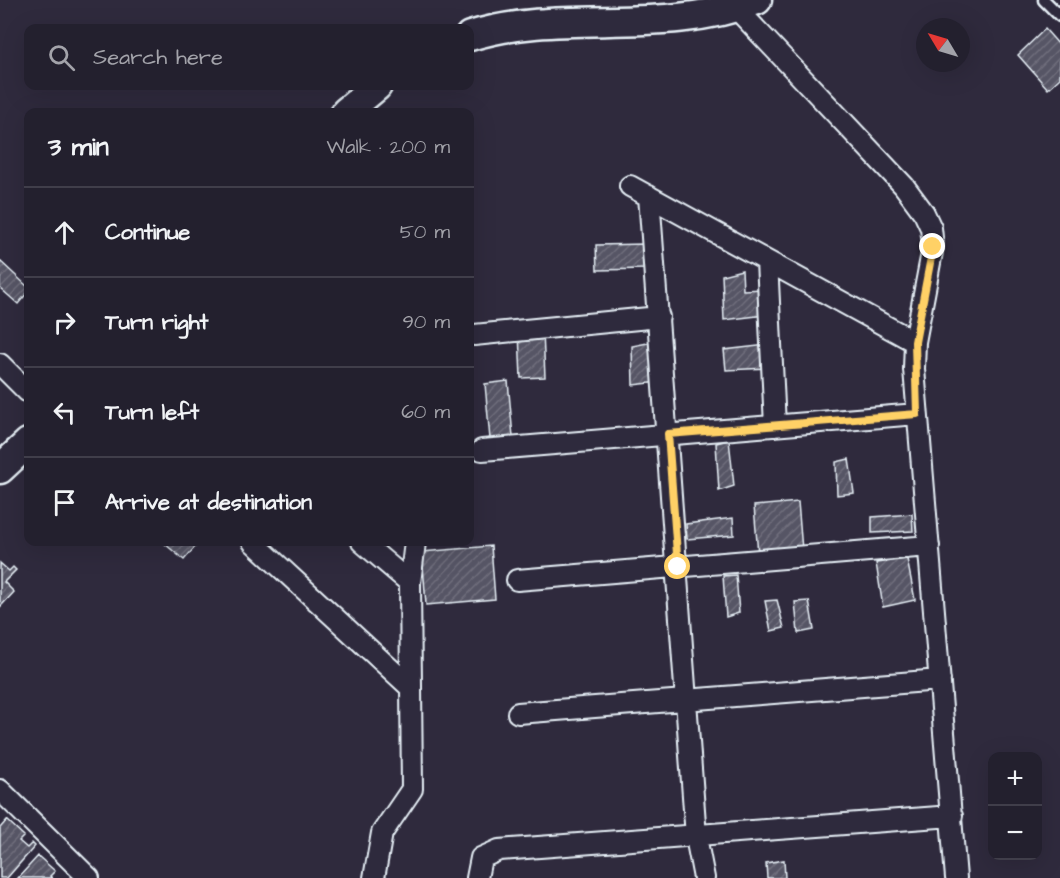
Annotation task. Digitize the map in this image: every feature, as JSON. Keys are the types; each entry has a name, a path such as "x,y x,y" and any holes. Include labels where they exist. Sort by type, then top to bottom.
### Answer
{"street":[{"path":"474,35 519,25 673,20 710,15 740,3 904,186 924,213 931,228 933,247 915,342 917,414 956,878"},
{"path":"351,108 372,90"},
{"path":"630,186 915,342"},
{"path":"649,196 696,837 704,878"},
{"path":"767,261 775,426"},
{"path":"474,335 659,317"},
{"path":"0,364 24,388"},
{"path":"482,450 917,414"},
{"path":"0,469 24,447"},
{"path":"257,546 411,688"},
{"path":"367,546 410,582"},
{"path":"374,878 382,833 412,789 410,582 414,546"},
{"path":"516,580 929,546"},
{"path":"518,713 940,680"},
{"path":"0,790 89,878"},
{"path":"477,878 481,858 499,850 952,816"}],"lane":[{"path":"1044,0 1060,16"}],"building":[{"path":"1045,29 1060,46 1060,78 1048,89 1018,55"},
{"path":"646,244 646,269 597,270 596,245"},
{"path":"0,261 24,283 24,297 18,304 0,288"},
{"path":"742,270 743,290 763,289 765,315 724,320 722,275"},
{"path":"543,332 545,377 521,378 519,333"},
{"path":"653,342 659,382 633,385 632,346"},
{"path":"767,345 768,368 726,370 724,350"},
{"path":"508,381 513,437 490,439 485,384"},
{"path":"729,440 734,486 719,491 716,443"},
{"path":"849,459 854,493 837,495 836,462"},
{"path":"798,502 802,550 758,554 754,506"},
{"path":"912,514 913,531 872,533 872,517"},
{"path":"733,518 734,535 687,539 686,524"},
{"path":"167,546 195,547 184,560"},
{"path":"491,546 495,599 426,605 422,552"},
{"path":"907,559 915,600 883,607 876,563"},
{"path":"0,563 9,571 13,567 16,570 4,582 14,592 0,607"},
{"path":"736,575 739,613 726,617 723,576"},
{"path":"777,600 784,628 771,631 765,601"},
{"path":"809,601 814,630 798,633 795,602"},
{"path":"7,820 24,836 19,841 27,848 32,843 35,846 7,878 0,878 0,828"},
{"path":"38,856 55,871 50,876 52,878 18,878"},
{"path":"784,860 785,878 767,878 766,863"}],"route":[{"path":"678,567 668,434 917,414 915,342 933,247"}]}
